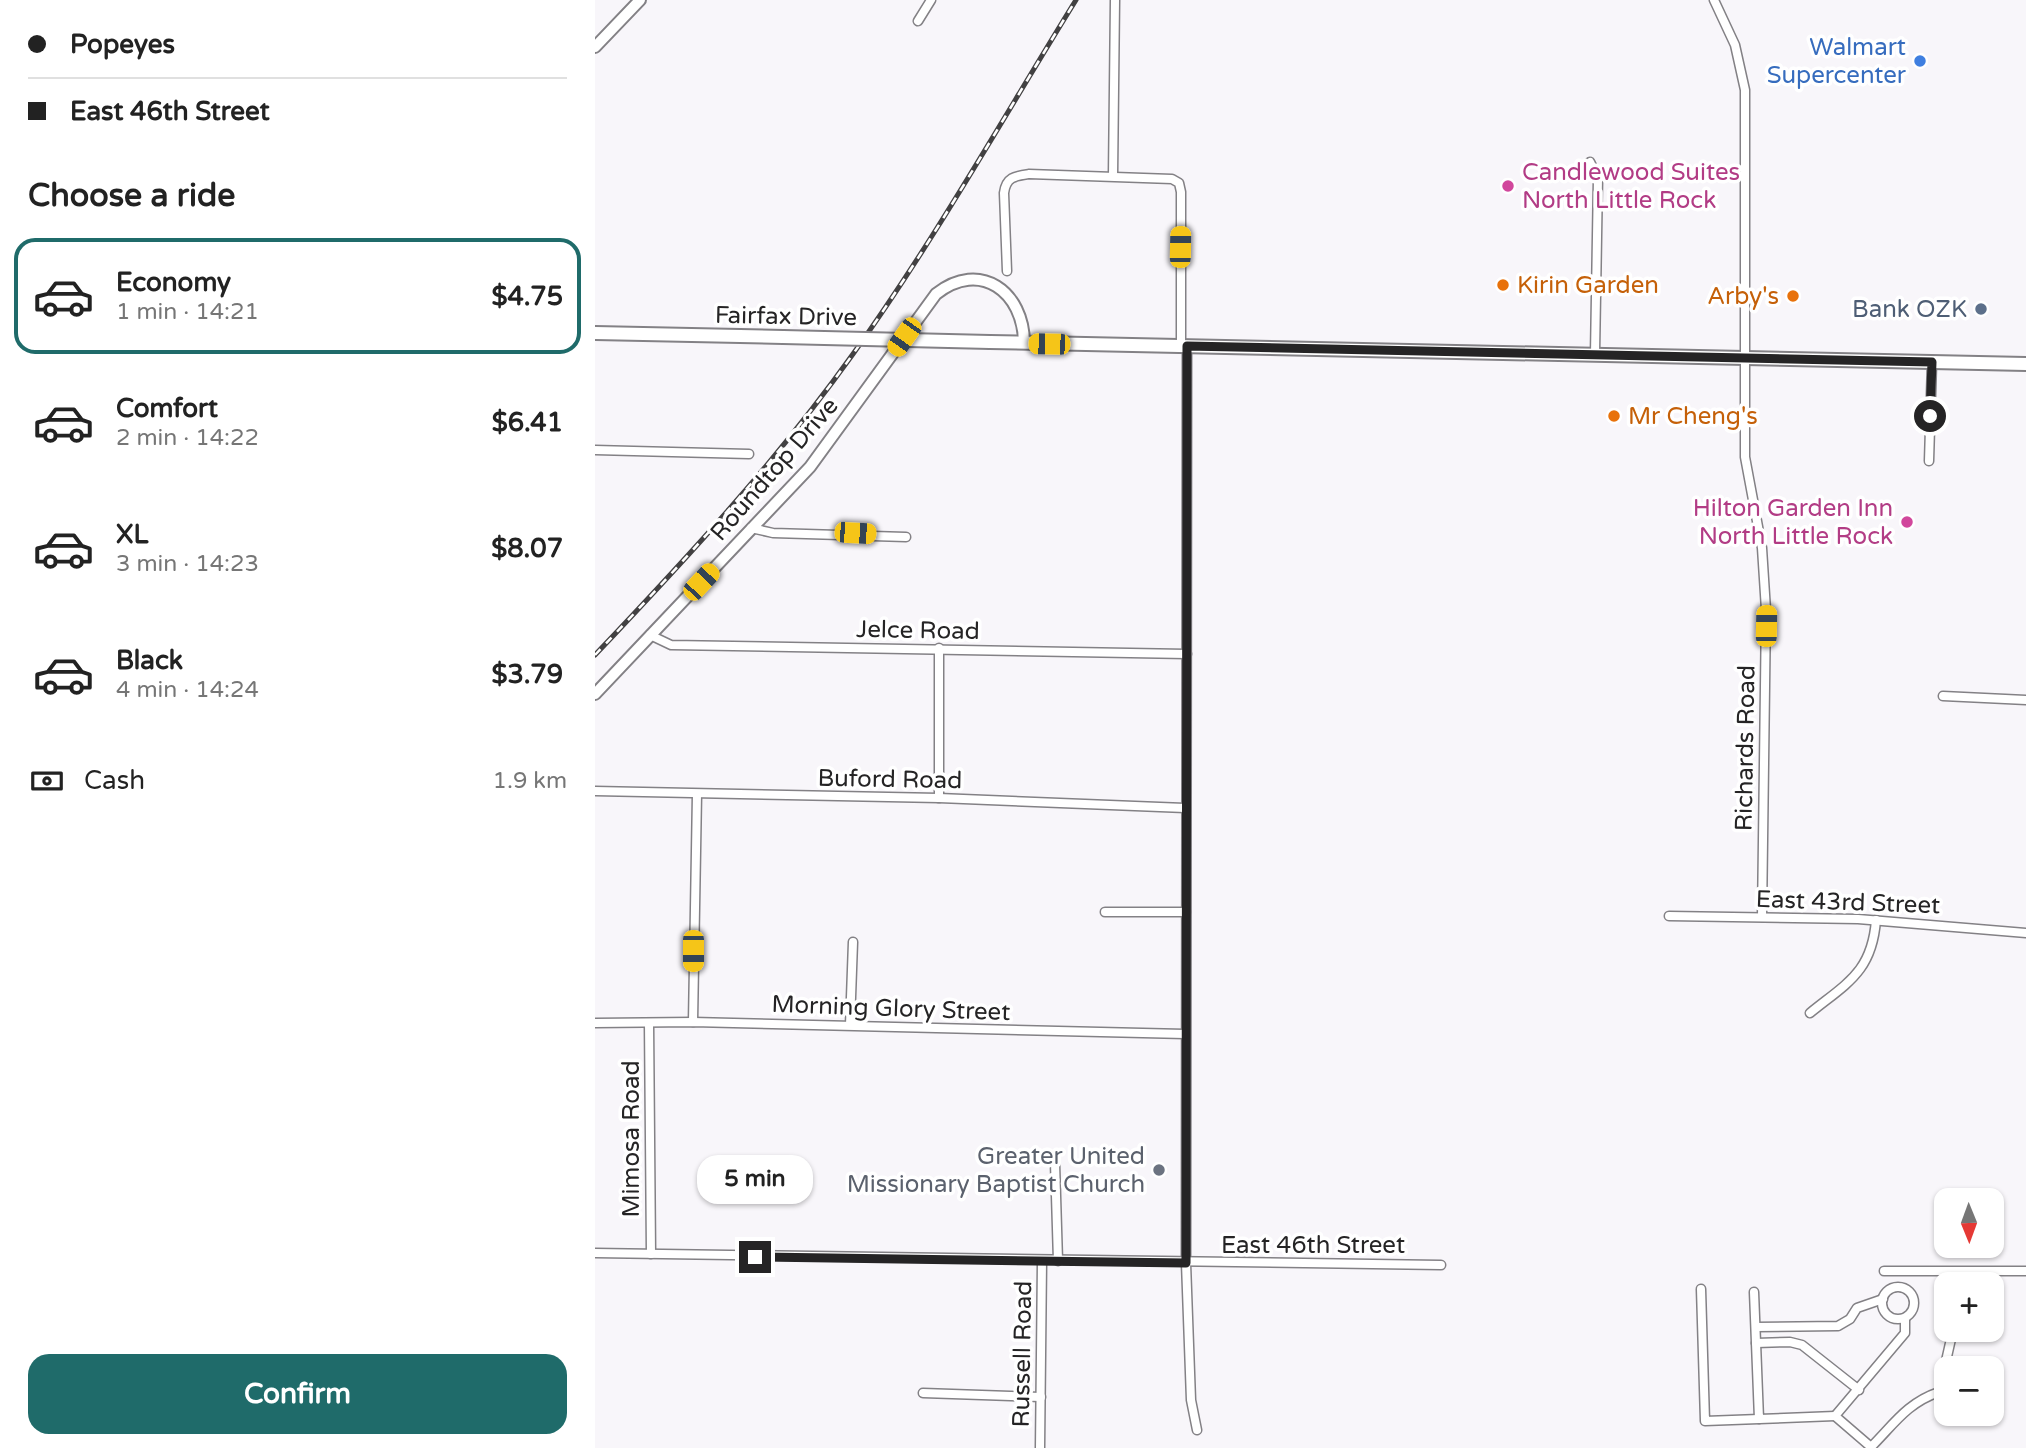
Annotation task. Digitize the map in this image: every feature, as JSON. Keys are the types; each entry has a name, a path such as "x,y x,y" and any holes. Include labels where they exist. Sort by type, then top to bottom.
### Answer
{"main road":[{"name":"Fairfax Drive","path":"595,333 2026,364"}],"street":[{"path":"595,47 640,0"},
{"path":"918,21 931,0"},
{"path":"1113,176 1115,0"},
{"name":"Richards Road","path":"1714,0 1735,45 1745,90 1745,457 1766,581 1762,917"},
{"path":"1590,162 1598,178 1595,354"},
{"path":"1007,271 1004,193 1006,183 1012,177 1029,174 1113,176 1172,179 1179,183 1184,346 1187,654 1186,1263 1191,1400 1197,1430"},
{"name":"Roundtop Drive","path":"595,694 810,467 939,291 965,280 983,281 998,287 1019,312 1024,343"},
{"path":"1929,461 1932,362"},
{"path":"595,450 750,454"},
{"path":"751,528 782,533 906,537"},
{"name":"Jelce Road","path":"650,635 671,645 1187,654"},
{"path":"939,649 939,798"},
{"path":"1943,696 2026,700"},
{"name":"Buford Road","path":"595,791 939,798 1185,808"},
{"path":"693,1022 697,794"},
{"path":"1105,912 1186,912"},
{"name":"East 43rd Street","path":"1668,916 1876,920 2026,933"},
{"path":"1810,1013 1851,981 1867,962 1873,946 1876,920"},
{"path":"850,1025 853,942"},
{"name":"Morning Glory Street","path":"595,1023 693,1022 1185,1034"},
{"name":"Mimosa Road","path":"649,1023 651,1254"},
{"name":"Russell Road","path":"1055,1163 1058,1261"},
{"path":"595,1253 1058,1261"},
{"name":"Russell Road","path":"1040,1448 1042,1261"},
{"name":"East 46th Street","path":"1058,1261 1441,1265"},
{"path":"1884,1271 2026,1271"},
{"path":"1898,1288 1899,1271"},
{"path":"1756,1327 1838,1326 1850,1319 1857,1308 1882,1299 1898,1288"},
{"path":"1882,1299 1886,1314 1895,1319 1905,1318 1913,1310 1913,1299 1898,1288"},
{"path":"1701,1289 1705,1421 1835,1416 1871,1447 1903,1410 1917,1406 1927,1396 1939,1391 1950,1342"},
{"path":"1754,1292 1759,1419"},
{"path":"1835,1416 1905,1333 1905,1318"},
{"path":"1756,1343 1790,1342 1801,1345 1859,1390"},
{"path":"923,1393 1041,1397"}],"railway":[{"path":"595,655 762,471 824,394 883,311 940,223 1076,0"}],"place":[{"name":"Walmart Supercenter","path":"1920,61"},
{"name":"Candlewood Suites North Little Rock","path":"1508,186"},
{"name":"Kirin Garden","path":"1503,285"},
{"name":"Arby's","path":"1793,296"},
{"name":"Bank OZK","path":"1981,309"},
{"name":"Mr Cheng's","path":"1614,416"},
{"name":"Hilton Garden Inn North Little Rock","path":"1907,522"},
{"name":"Greater United Missionary Baptist Church","path":"1159,1170"}],"route":[{"path":"755,1257 1186,1263 1187,346 1932,362 1930,416"}]}
